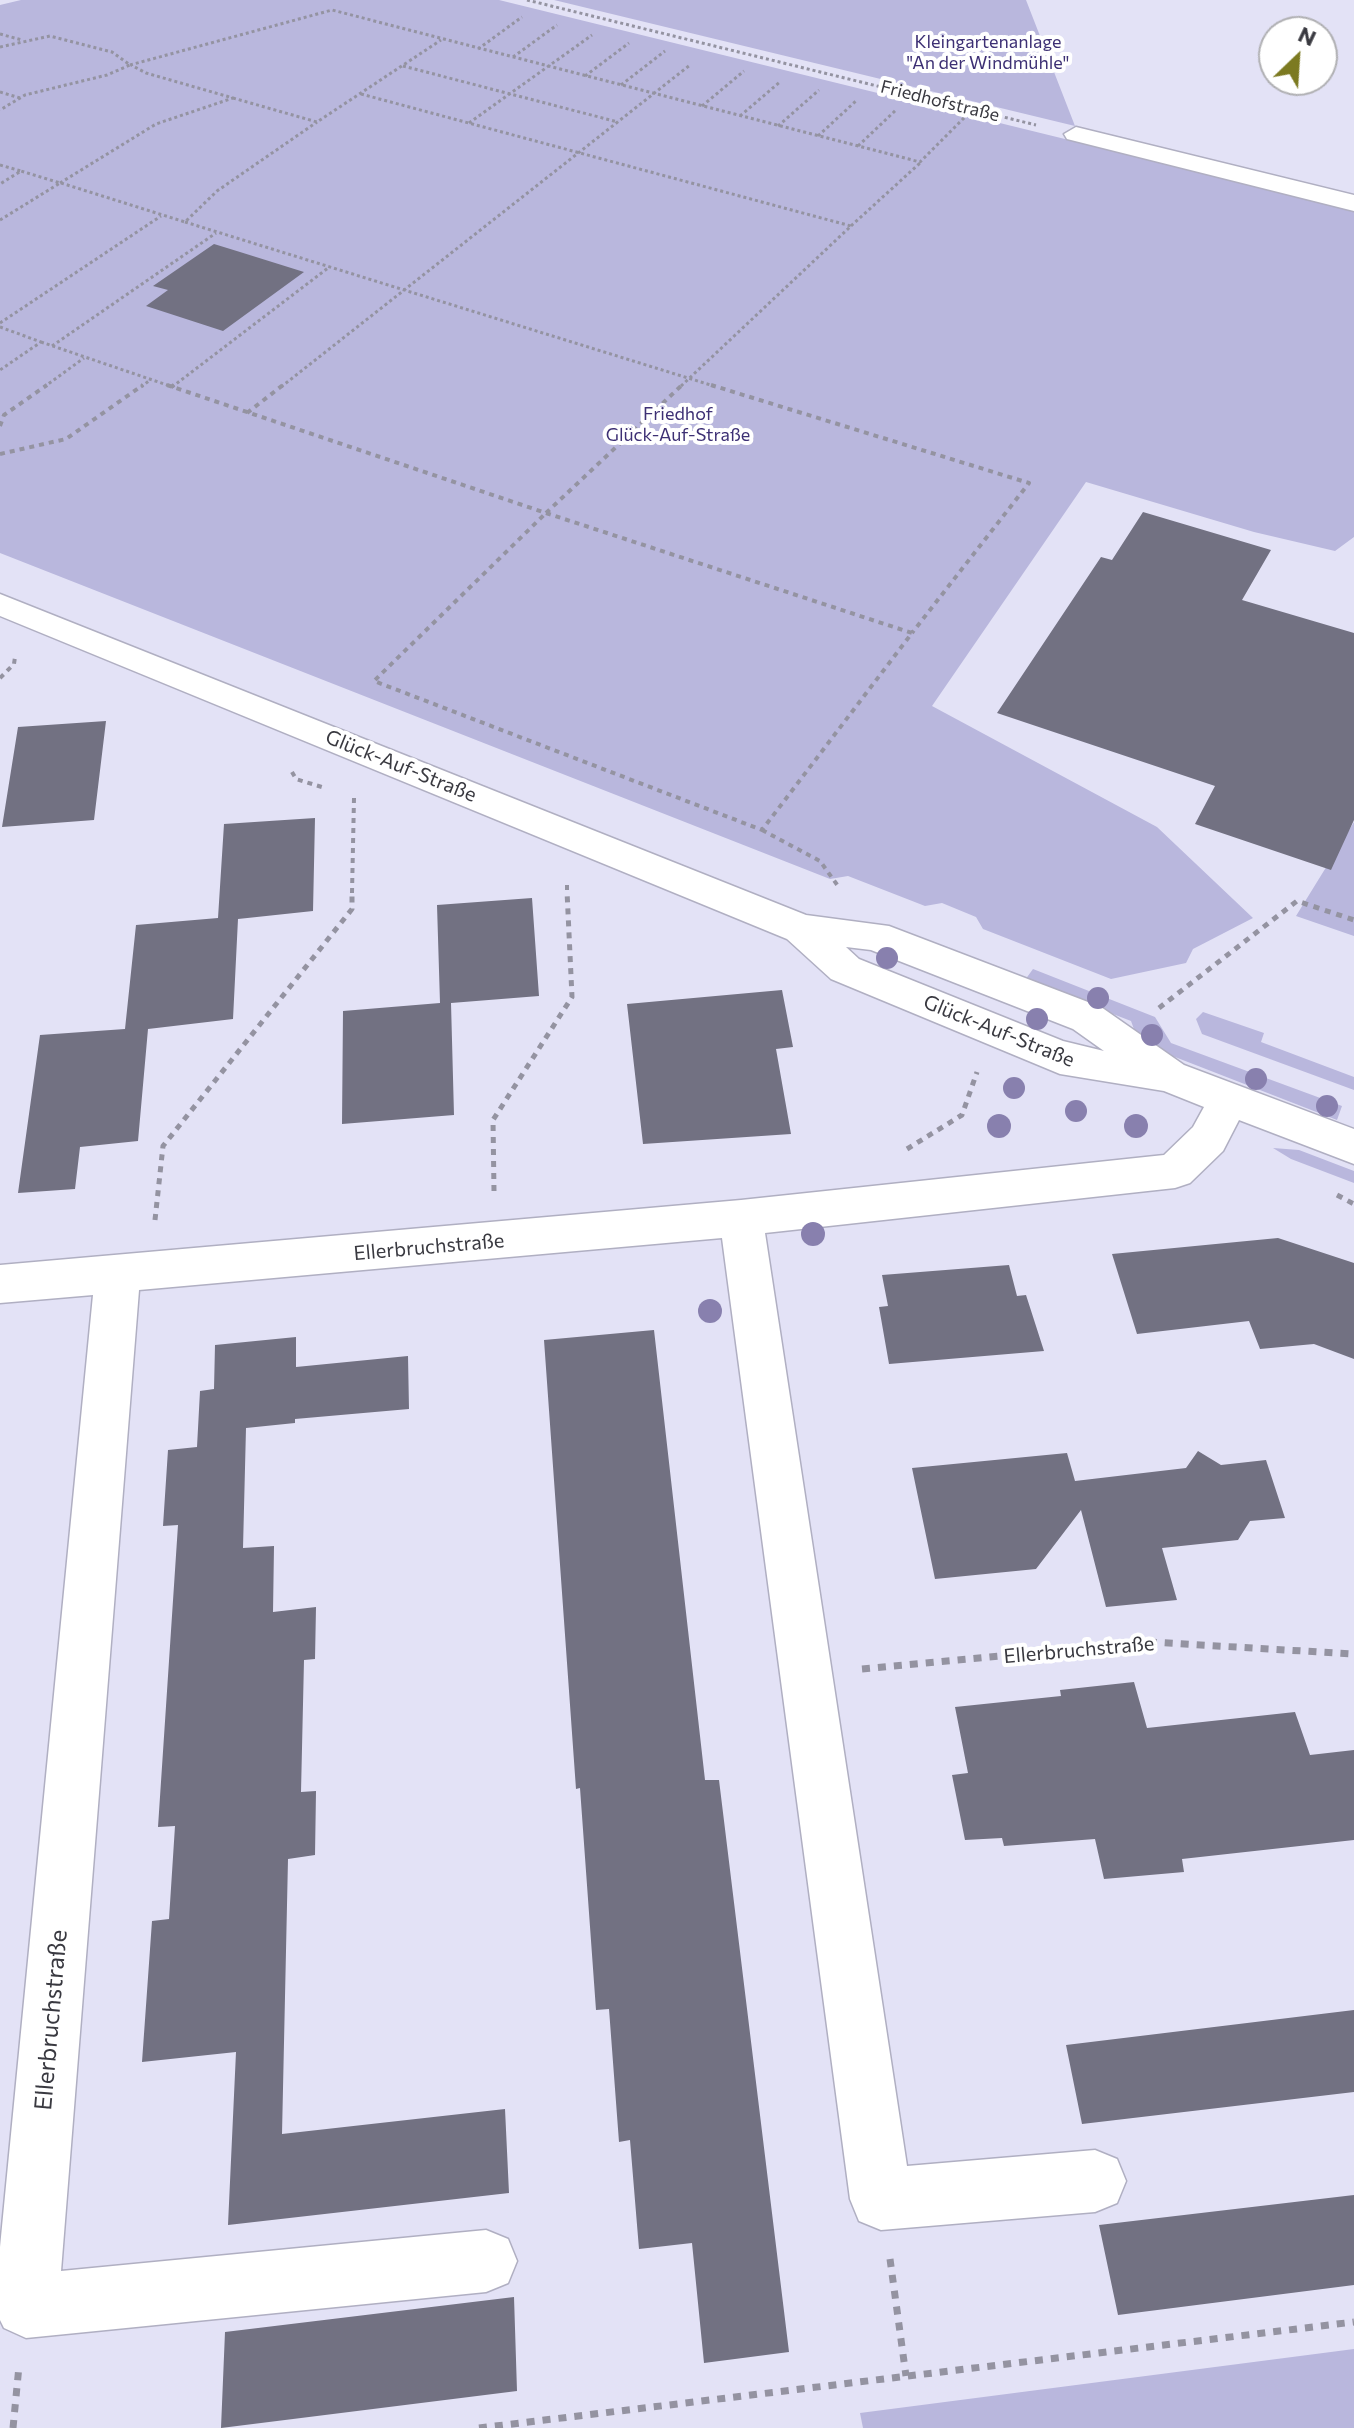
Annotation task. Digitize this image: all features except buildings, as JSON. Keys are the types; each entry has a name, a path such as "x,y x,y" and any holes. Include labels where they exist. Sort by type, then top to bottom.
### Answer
{"street":[{"path":"1076,134 1354,203"},
{"name":"Glück-Auf-Straße","path":"0,604 801,929 875,936 1074,1012 1169,1076 1354,1147"},
{"name":"Glück-Auf-Straße","path":"801,929 845,969 1075,1063 1169,1076"},
{"name":"Ellerbruchstraße","path":"0,1284 741,1218 1175,1171 1208,1139 1228,1100"},
{"path":"741,1218 881,2199 1095,2181"},
{"name":"Ellerbruchstraße","path":"118,1273 26,2306 486,2261"}],"path":[{"name":"Friedhofstraße","path":"527,0 1076,134"},
{"path":"0,107 20,98 107,75 130,65 332,10 920,162"},
{"path":"477,49 522,17"},
{"path":"512,58 557,25"},
{"path":"0,34 24,41"},
{"path":"469,123 592,35"},
{"path":"0,47 50,36 112,52 146,73 317,122"},
{"path":"185,222 217,191 442,40"},
{"path":"585,76 629,43"},
{"path":"621,85 665,51"},
{"path":"247,413 690,65"},
{"path":"402,66 619,122"},
{"path":"702,106 744,71"},
{"path":"740,116 781,81"},
{"path":"778,126 819,90"},
{"path":"0,92 20,98"},
{"path":"361,94 851,226"},
{"path":"0,220 156,124 233,98"},
{"path":"818,136 857,100"},
{"path":"858,146 897,109"},
{"path":"844,894 820,861 762,830 374,681 546,513 973,109"},
{"path":"0,165 1029,483 762,830"},
{"path":"0,184 21,171"},
{"path":"0,325 162,215"},
{"path":"52,346 217,233"},
{"path":"171,387 329,267"},
{"path":"0,325 247,413 912,633"},
{"path":"0,370 41,342"},
{"path":"0,426 4,415 85,357"},
{"path":"0,454 66,439 151,379"},
{"path":"155,1222 163,1146 352,909 354,798"},
{"path":"495,1204 493,1120 572,997 567,884"},
{"path":"1159,1008 1297,901 1354,920"},
{"path":"896,1155 962,1115 977,1071 978,1055 966,1030 972,1021"},
{"name":"Ellerbruchstraße","path":"805,1675 1150,1642 1354,1654"},
{"path":"881,2199 906,2376"},
{"path":"479,2428 1354,2322"}],"green space":[{"name":"Friedhof Glück-Auf-Straße","path":"21,0 499,0 1354,210 1354,537 1335,551 1254,532 1086,482 932,706 1157,827 1253,918 1193,949 1186,963 1111,979 983,929 976,917 942,903 925,906 848,876 830,879 0,553 0,5"},
{"name":"Kleingartenanlage \"An der Windmühle\"","path":"554,0 1026,0 1075,126"},
{"path":"1354,822 1354,936 1296,916"},
{"path":"1033,969 1155,1017 1171,1043 1342,1106 1337,1120 1139,1043 1131,1021 1025,980"},
{"path":"1203,1012 1264,1033 1261,1042 1354,1077 1354,1090 1202,1034 1196,1019"},
{"path":"1273,1148 1299,1150 1354,1171 1354,1183 1291,1159"},
{"path":"1354,2349 1354,2428 863,2428 860,2413"}]}
